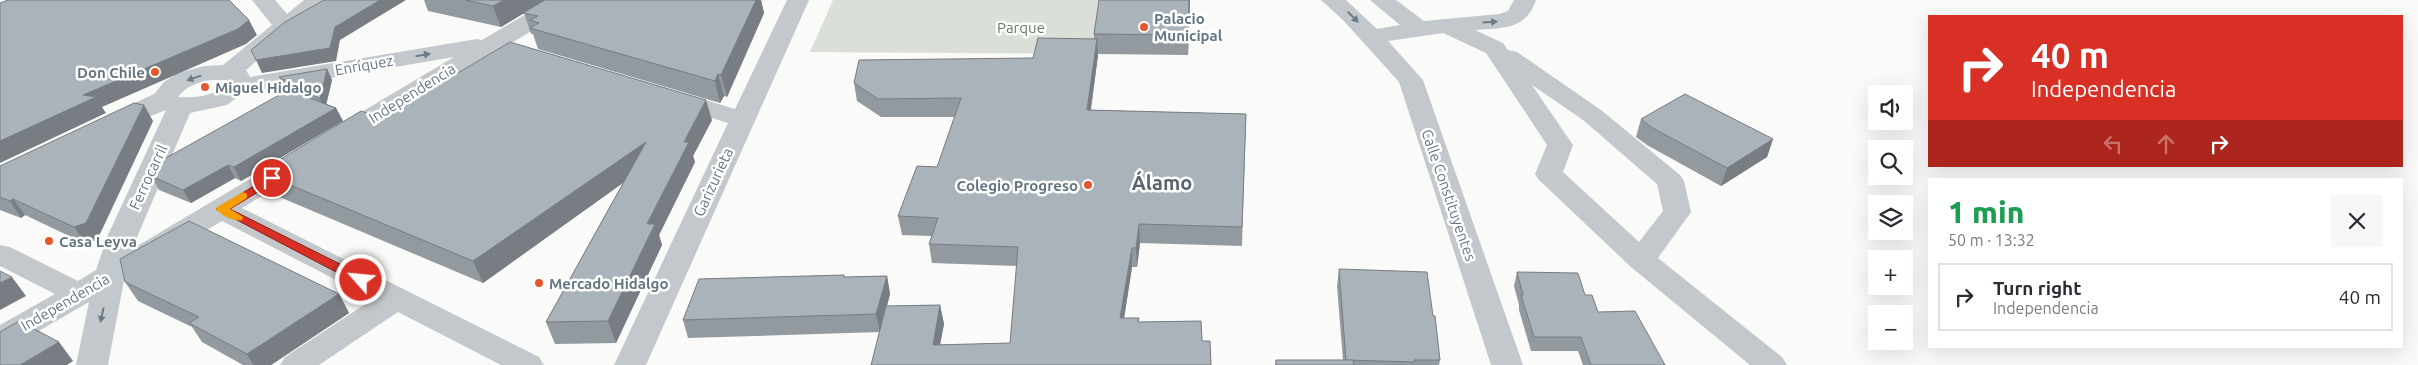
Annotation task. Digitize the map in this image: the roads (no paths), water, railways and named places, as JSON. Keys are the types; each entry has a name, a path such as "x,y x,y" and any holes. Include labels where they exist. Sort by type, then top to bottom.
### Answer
{"street":[{"path":"263,0 285,26"},
{"path":"96,130 173,102 201,104 223,97 233,80 285,26 318,0"},
{"name":"Independencia","path":"0,339 222,209 566,0"},
{"name":"Garizurieta","path":"630,365 798,0"},
{"name":"Calle Constituyentes","path":"1332,0 1351,15 1411,80 1506,365"},
{"path":"1381,0 1431,27 1495,48 1592,115 1670,181 1677,212 1641,260"},
{"path":"1431,27 1484,3 1486,0"},
{"path":"1371,37 1431,27 1502,21 1516,16 1522,11 1526,0"},
{"path":"491,44 518,52"},
{"name":"Enríquez","path":"233,80 491,44"},
{"path":"1495,48 1560,145 1549,174 1641,260 1772,365"},
{"path":"649,91 742,119"},
{"name":"Ferrocarril","path":"92,365 110,275 121,237 173,102"},
{"path":"222,209 528,365"},
{"path":"0,254 79,294"},
{"path":"296,365 396,298"}],"place":[{"name":"Palacio Municipal","path":"1144,27"},
{"name":"Don Chile","path":"155,72"},
{"name":"Miguel Hidalgo","path":"205,87"},
{"name":"Colegio Progreso","path":"1088,185"},
{"name":"Casa Leyva","path":"49,241"},
{"name":"Mercado Hidalgo","path":"539,283"}],"district":[{"name":"Álamo","path":"1162,182"}],"park label":[{"name":"Parque","path":"1021,27"}]}
